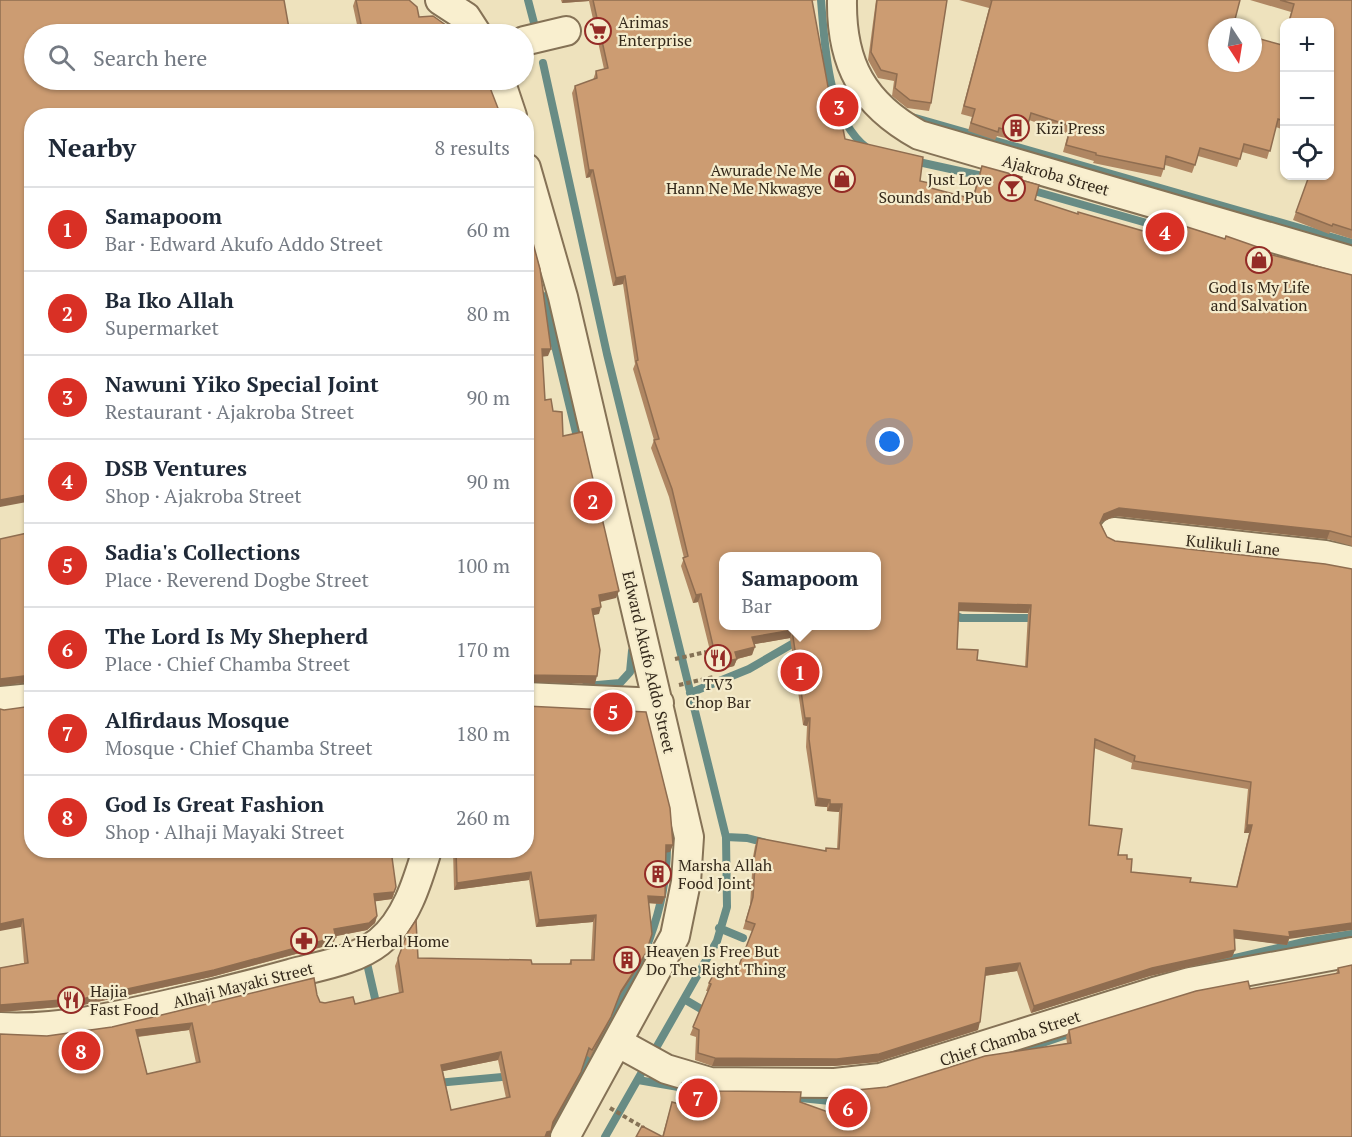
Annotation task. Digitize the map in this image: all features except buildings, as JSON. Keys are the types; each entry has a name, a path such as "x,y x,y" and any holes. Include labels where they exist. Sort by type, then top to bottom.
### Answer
{"street":[{"path":"440,0 474,17"},
{"name":"Ajakroba Street","path":"842,0 842,29 854,70 874,104 895,122 919,135 1352,261"},
{"path":"534,38 566,31"},
{"path":"503,90 509,108"},
{"name":"Edward Akufo Addo Street","path":"534,196 563,297 667,694 689,837 686,882 675,936 628,1048 565,1137"},
{"name":"Kulikuli Lane","path":"1114,532 1325,555 1352,561"},
{"path":"534,698 667,694"},
{"path":"0,701 24,699"},
{"name":"Alhaji Mayaki Street","path":"0,1027 29,1029 109,1018 254,984 342,960 377,943 395,927 408,901 424,858"},
{"name":"Chief Chamba Street","path":"628,1048 666,1069 710,1082 835,1083 880,1078 1190,982 1352,952"}],"path":[{"path":"669,660 706,652"},
{"path":"667,694 713,677"},
{"path":"605,1105 644,1128"}],"waterway":[{"path":"528,0 534,23"},
{"path":"821,0 824,39 836,100 854,135 867,148"},
{"path":"543,63 607,354 726,837 727,907 717,941 652,1055"},
{"path":"912,117 1352,243"},
{"path":"914,161 987,177"},
{"path":"1027,189 1168,229"},
{"path":"543,296 578,441"},
{"path":"950,613 961,618 1038,618"},
{"path":"690,693 749,669 799,640"},
{"path":"586,686 620,683 630,672 632,651"},
{"path":"726,837 747,838 766,843"},
{"path":"546,1137 611,1020 646,948 662,898 667,843"},
{"path":"719,928 743,938"},
{"path":"1201,966 1308,941 1352,934"},
{"path":"366,959 377,1007"},
{"path":"684,999 701,1009"},
{"path":"1010,1054 1075,1032"},
{"path":"605,1137 646,1065"},
{"path":"437,1083 512,1076"},
{"path":"638,1080 690,1089"},
{"path":"791,1097 830,1101 853,1096"}],"place":[{"name":"Arimas Enterprise","path":"598,31"},
{"name":"Nawuni Yiko Special Joint","path":"839,107"},
{"name":"Kizi Press","path":"1016,128"},
{"name":"Awurade Ne Me Hann Ne Me Nkwagye","path":"842,179"},
{"name":"Just Love Sounds and Pub","path":"1012,188"},
{"name":"DSB Ventures","path":"1165,232"},
{"name":"God Is My Life and Salvation","path":"1259,260"},
{"name":"Ba Iko Allah","path":"593,501"},
{"name":"TV3 Chop Bar","path":"718,658"},
{"name":"Samapoom","path":"800,672"},
{"name":"Sadia's Collections","path":"613,712"},
{"name":"Marsha Allah Food Joint","path":"658,874"},
{"name":"Z. A Herbal Home","path":"304,941"},
{"name":"Heaven Is Free But Do The Right Thing","path":"627,960"},
{"name":"Hajia Fast Food","path":"71,1000"},
{"name":"God Is Great Fashion","path":"81,1051"},
{"name":"Alfirdaus Mosque","path":"698,1098"},
{"name":"The Lord Is My Shepherd","path":"848,1108"}]}
